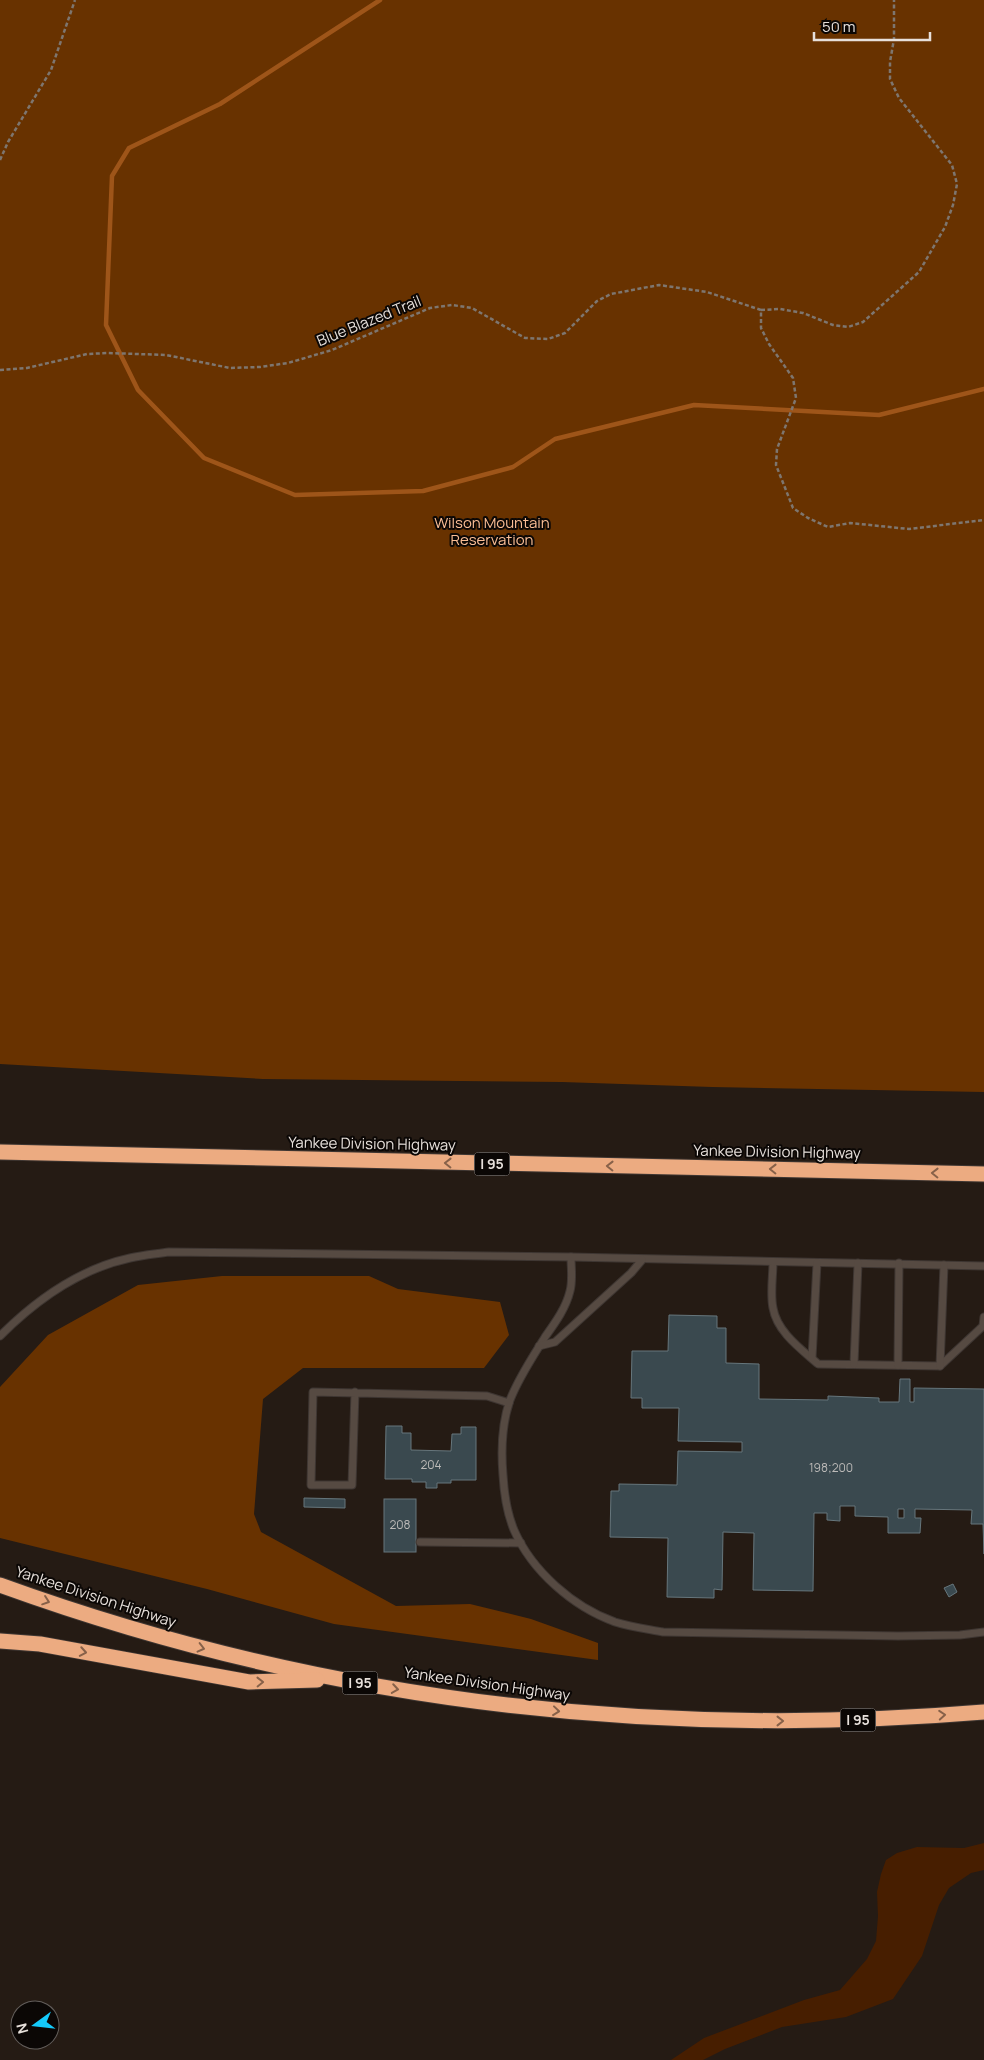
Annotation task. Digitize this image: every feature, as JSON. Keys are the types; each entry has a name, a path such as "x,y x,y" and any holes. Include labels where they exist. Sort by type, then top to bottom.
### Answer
{"highway":[{"name":"Yankee Division Highway","path":"0,1152 984,1174"},
{"name":"Yankee Division Highway","path":"0,1584 79,1612 177,1641 260,1662 345,1680 516,1707 658,1719 746,1721 832,1721 984,1712"},
{"path":"0,1641 40,1644 249,1682 345,1680"}],"lane":[{"path":"0,1336 36,1304 73,1279 130,1258 168,1252 571,1257 984,1266"},
{"path":"571,1257 570,1293 560,1315 519,1378 509,1403 504,1427 502,1462 508,1513 520,1543 539,1568 572,1599 598,1614 632,1626 663,1632 889,1636 960,1636 984,1632"},
{"path":"539,1346 555,1342 631,1273 642,1260"},
{"path":"773,1262 772,1307 776,1320 788,1336 818,1364 940,1366 983,1326 984,1317"},
{"path":"812,1358 817,1263"},
{"path":"854,1364 858,1263"},
{"path":"898,1263 898,1365"},
{"path":"940,1366 944,1265"},
{"path":"355,1392 352,1485 311,1485 313,1392 355,1392 487,1396 509,1403"},
{"path":"420,1542 520,1543"}],"path":[{"path":"0,160 8,142 51,70 75,0"},
{"name":"Blue Blazed Trail","path":"0,370 28,368 87,354 108,353 166,355 230,368 260,367 288,363 332,350 430,308 452,305 472,308 525,338 548,339 565,333 597,301 611,294 659,285 707,292 761,310 780,309 803,313 833,325 848,327 863,322 919,272 945,227 953,205 957,184 952,165 899,98 890,79 890,62 894,39 894,0"},
{"path":"761,310 761,328 769,344 793,378 796,398 776,449 776,465 793,508 808,518 828,526 850,523 909,528 984,520"}],"shaded area":[{"path":"984,1843 984,1870 971,1873 949,1888 939,1905 922,1956 893,1999 846,2017 782,2027 725,2049 703,2060 671,2060 704,2038 804,2000 840,1990 867,1959 876,1941 877,1892 886,1860 897,1853 917,1847 964,1848"}],"green space":[{"name":"Wilson Mountain Reservation","path":"0,0 984,0 984,1092 562,1082 263,1079 0,1064"},
{"path":"222,1276 369,1276 398,1289 500,1302 509,1335 484,1368 303,1368 263,1399 254,1514 261,1532 396,1606 470,1604 531,1619 598,1643 598,1660 334,1624 207,1589 0,1538 0,1387 48,1335 138,1285"}],"building":[{"path":"669,1315 717,1316 717,1328 726,1328 726,1363 759,1364 759,1399 828,1400 828,1396 879,1398 879,1402 899,1402 900,1379 910,1379 910,1402 914,1402 914,1388 984,1389 984,1554 983,1524 971,1524 972,1510 915,1509 915,1518 921,1518 920,1533 888,1533 888,1517 855,1516 855,1506 840,1506 840,1521 827,1520 827,1513 814,1513 813,1591 753,1590 754,1533 723,1532 722,1590 714,1589 714,1598 667,1597 668,1538 610,1537 611,1491 619,1491 619,1484 677,1485 678,1451 742,1452 742,1442 678,1441 679,1408 642,1408 642,1398 631,1398 632,1351 668,1351","holes":["898,1509 904,1509 904,1518 898,1518"]},
{"path":"386,1426 402,1426 402,1433 411,1433 411,1450 451,1451 452,1434 461,1434 461,1427 476,1427 476,1480 451,1480 451,1483 437,1483 437,1488 426,1488 426,1482 412,1482 412,1479 385,1479"},
{"path":"304,1498 345,1499 345,1508 304,1507"},
{"path":"384,1499 416,1499 416,1552 384,1552"},
{"path":"953,1584 957,1592 949,1597 944,1588"}],"waterway":[{"path":"380,0 220,104 129,148 112,176 106,325 138,390 204,458 295,495 423,491 513,467 555,439 694,405 879,415 984,389"}]}
